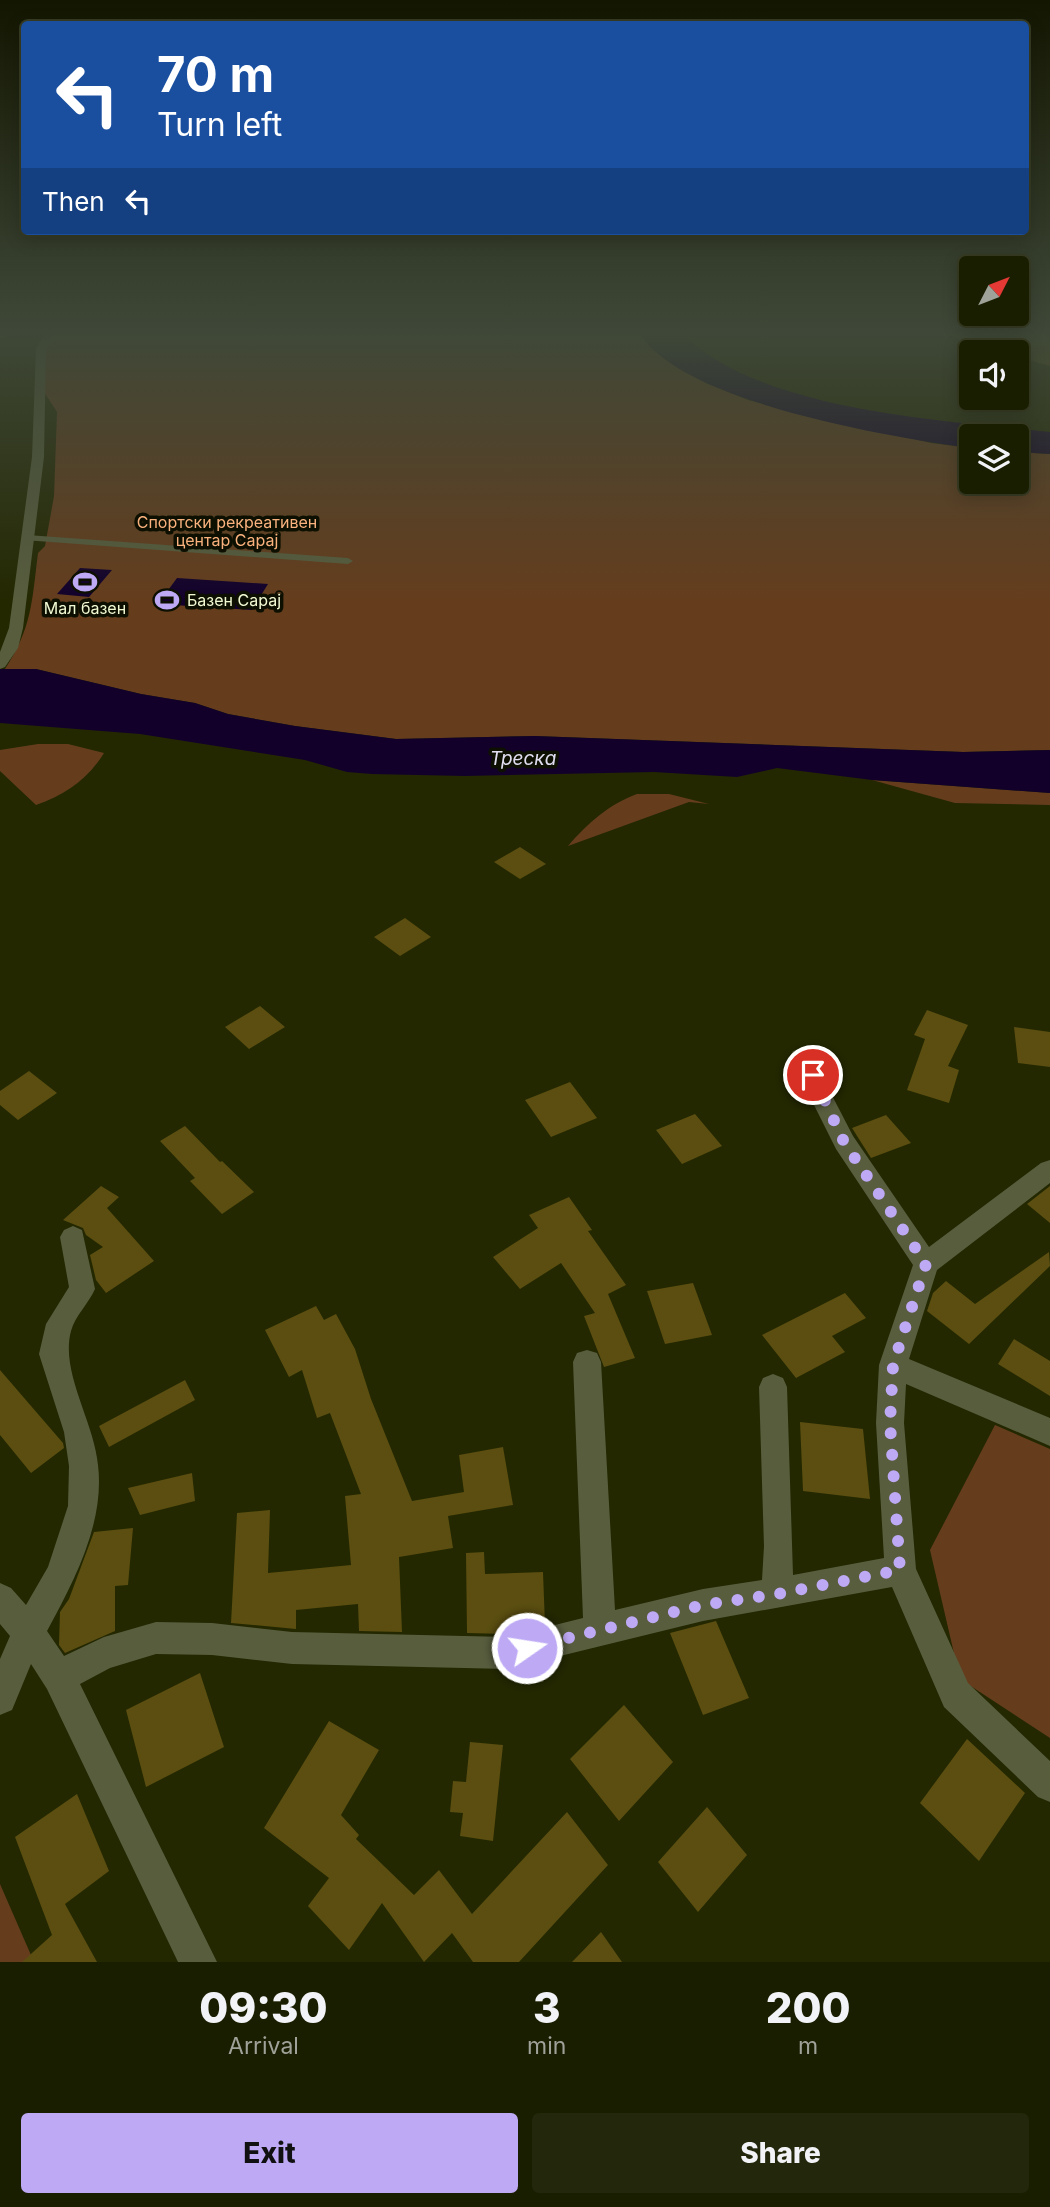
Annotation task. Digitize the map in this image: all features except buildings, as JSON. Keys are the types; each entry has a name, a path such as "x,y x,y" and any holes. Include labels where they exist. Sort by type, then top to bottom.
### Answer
{"street":[{"path":"3,659 16,628 38,457 39,422"},
{"path":"801,1057 844,1142 926,1264"},
{"path":"1050,1170 926,1264 893,1365 890,1423 900,1570 956,1695 1050,1785"},
{"path":"0,1698 28,1632 61,1574 83,1506 82,1455 53,1354 59,1324 82,1289 73,1237"},
{"path":"587,1362 600,1631"},
{"path":"893,1365 1050,1432"},
{"path":"773,1387 779,1546 777,1594"},
{"path":"59,1676 104,1653 156,1639 212,1639 292,1648 507,1653 703,1605 777,1594 900,1570"},
{"path":"0,1599 28,1632 59,1676 198,1962"}],"lane":[{"path":"27,538 348,561"}],"green space":[{"name":"Спортски рекреативен центар Сарај","path":"57,422 840,422 931,443 959,446 959,494 1029,494 1029,453 1050,454 1050,750 963,752 535,736 396,739 228,714 195,703 141,694 36,669 5,669 26,627 38,553 45,546 54,496"},
{"path":"38,744 68,744 104,753 91,771 75,785 36,805 0,771 0,750"},
{"path":"872,780 1050,793 1050,805 955,803"},
{"path":"637,794 669,794 709,804 689,802 568,846 599,816 617,803"},
{"path":"995,1425 1050,1449 1050,1738 960,1679 930,1550"},
{"path":"0,1884 34,1962 0,1962"}],"water":[{"path":"828,422 968,424 959,424 959,446"},
{"path":"1029,430 1050,432 1050,454 1029,453"},
{"name":"Мал базен","path":"80,568 112,570 89,597 57,594"},
{"path":"177,578 268,584 252,610 158,604"},
{"name":"Треска","path":"0,669 36,669 141,694 195,703 228,714 396,739 535,736 963,752 1050,750 1050,793 872,780 777,768 737,777 654,772 465,776 347,772 305,760 140,734 0,723"}],"place":[{"name":"Мал базен","path":"85,582"},
{"name":"Базен Сарај","path":"167,600"}],"route":[{"path":"527,1648 703,1605 777,1594 900,1570 890,1423 893,1365 926,1264 844,1142 813,1075"}]}
